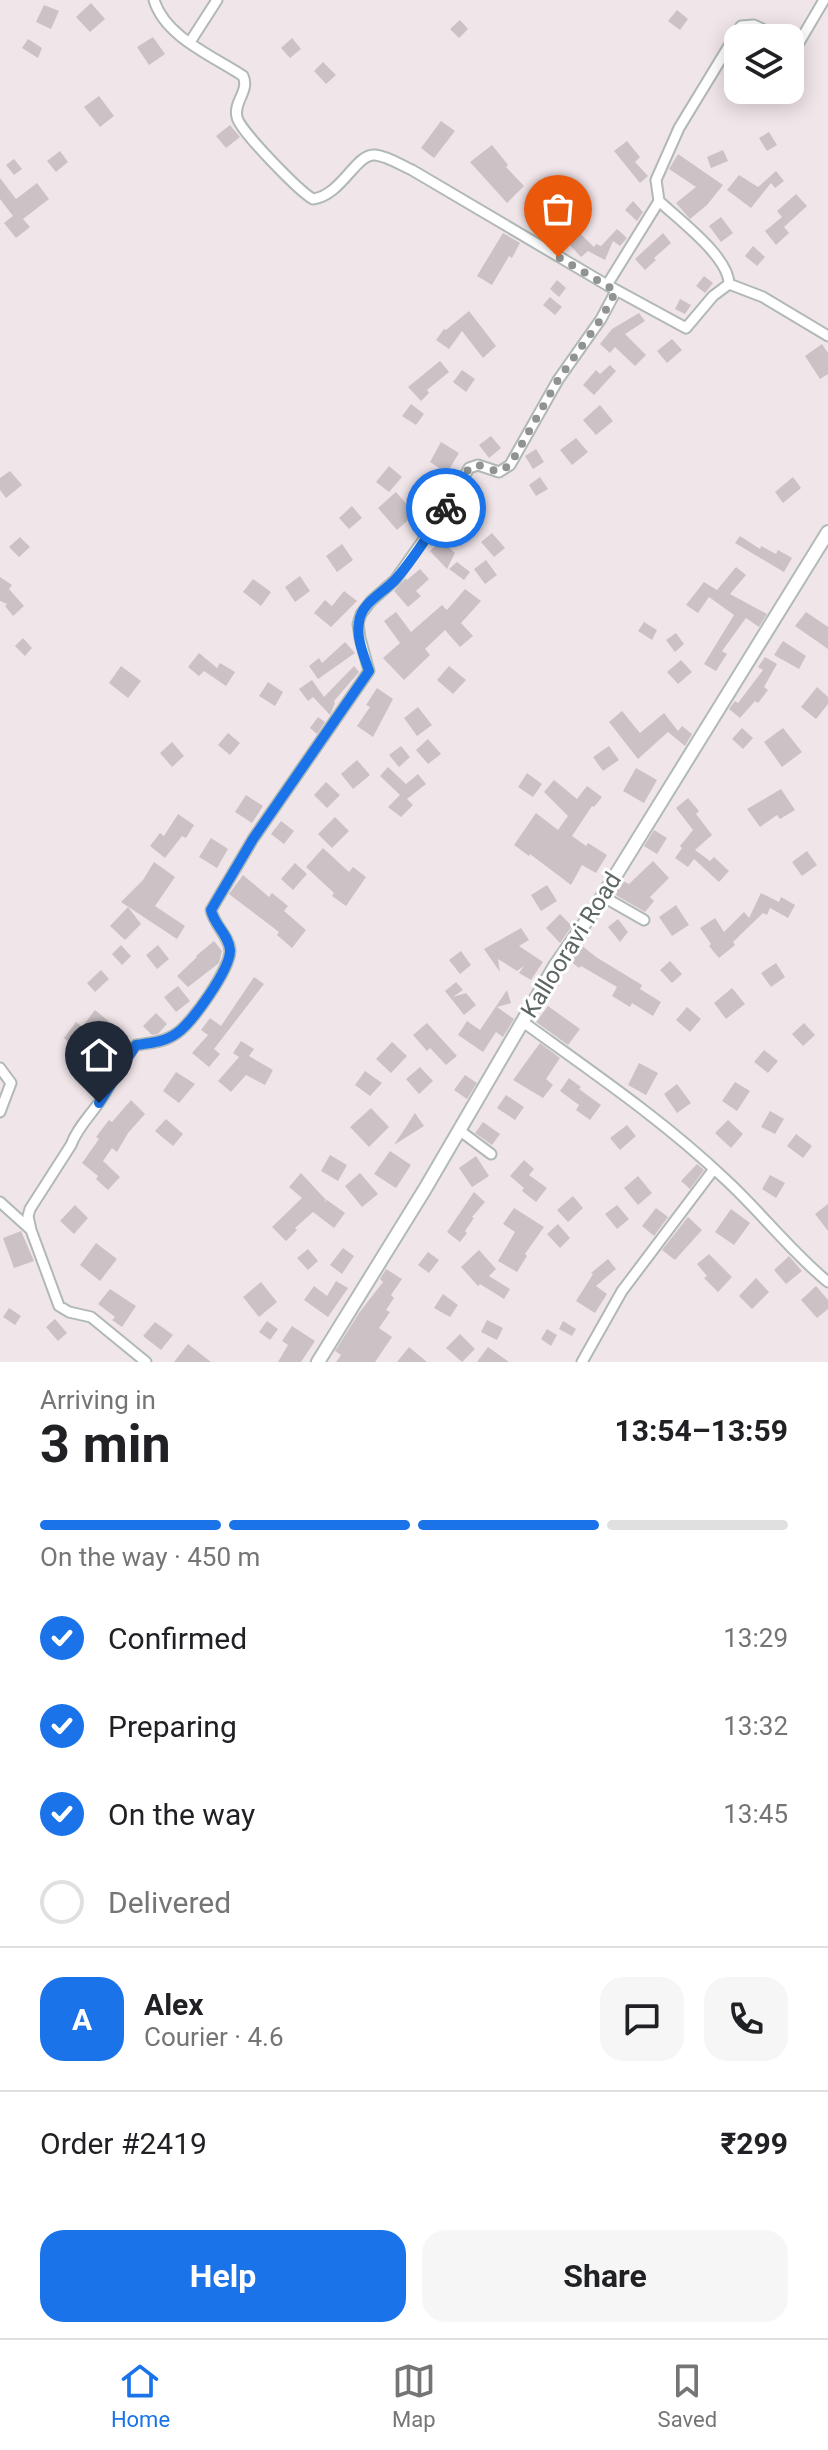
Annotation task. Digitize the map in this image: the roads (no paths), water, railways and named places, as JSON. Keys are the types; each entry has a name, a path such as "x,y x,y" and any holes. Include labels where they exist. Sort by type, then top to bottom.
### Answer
{"main road":[{"name":"Kallooravi Road","path":"318,1362 555,966 602,896 828,532"}],"street":[{"path":"154,0 164,19 190,42 243,76 246,86 236,112 237,120 253,141 313,199 333,192 358,164 370,155 378,155 412,170 686,328 713,296 729,284"},
{"path":"190,42 217,0"},
{"path":"804,34 824,0"},
{"path":"146,1362 91,1317 69,1312 59,1306 31,1230 30,1209 128,1054 136,1045 164,1041 181,1032 207,998 231,953 230,945 212,917 211,910 253,839 369,671 358,624 361,614 395,580 451,501 469,468 478,465 499,472 510,465 558,380 601,319 612,288 659,201 656,180 679,128 724,54"},
{"path":"659,201 714,252 729,273 729,284"},
{"path":"729,284 763,297 828,336"},
{"path":"602,896 644,920"},
{"path":"523,1022 648,1113 714,1169 828,1282"},
{"path":"0,1068 11,1083 0,1112"},
{"path":"459,1130 491,1154"},
{"path":"582,1362 622,1291 714,1169"},
{"path":"0,1202 31,1230"}]}
